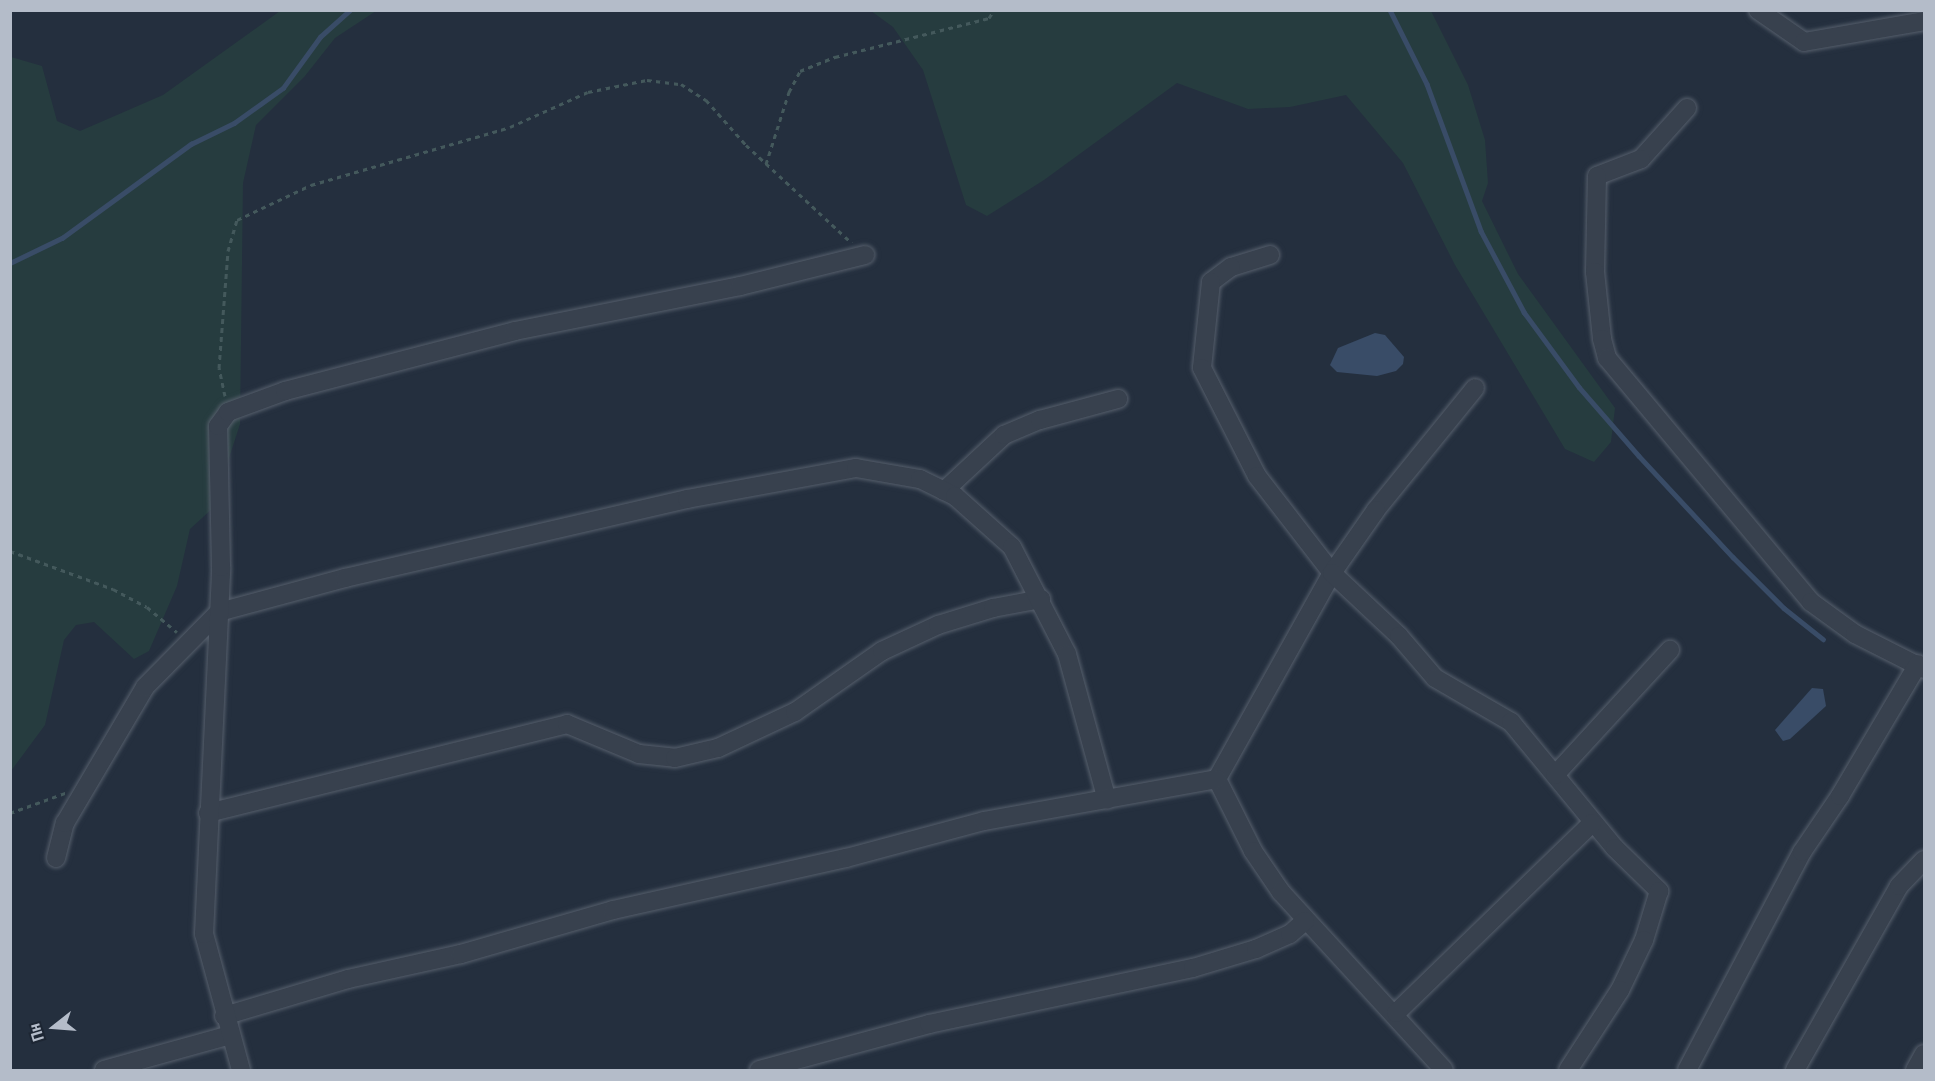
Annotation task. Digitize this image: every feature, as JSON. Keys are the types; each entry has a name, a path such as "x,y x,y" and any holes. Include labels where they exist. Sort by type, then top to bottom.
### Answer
{"street":[{"path":"1758,10 1804,42 1924,21"},
{"path":"1687,108 1641,159 1597,176 1595,272 1607,358 1811,602 1855,634 1921,666 1840,796 1802,852 1687,1071"},
{"path":"241,1071 224,1016 204,934 219,612 218,426 228,412 285,391 515,331 740,286 865,255"},
{"path":"1270,255 1231,267 1211,282 1202,368 1257,476 1332,573 1399,636 1425,670 1511,722 1592,822 1659,891 1644,940 1620,990 1568,1071"},
{"path":"1217,779 1332,573 1376,510 1475,388"},
{"path":"944,491 1004,435 1040,420 1118,399"},
{"path":"56,858 65,823 84,787 145,687 187,640 219,612 356,575 787,478 856,468 920,479 944,491 1012,547 1041,599 1067,654 1107,800"},
{"path":"208,813 567,724 639,754 675,758 718,748 795,712 891,647 938,625 993,608 1041,599"},
{"path":"1555,775 1670,650"},
{"path":"224,1016 348,979 460,954 613,910 846,858 984,821 1217,779"},
{"path":"1217,779 1253,851 1305,921 1396,1013 1442,1067 1421,1071"},
{"path":"1396,1013 1592,822"},
{"path":"1795,1071 1899,886 1924,860"},
{"path":"759,1071 929,1024 1193,968 1256,949 1290,934 1305,921"},
{"path":"104,1071 230,1035"},
{"path":"1915,1071 1924,1054"}],"path":[{"path":"766,164 789,92 800,71 835,57 989,18 994,10"},
{"path":"228,412 219,368 228,251 237,219 311,185 510,127 588,92 647,80 681,84 706,100 766,164 865,255"},
{"path":"10,551 113,589 147,607 187,640"},
{"path":"10,813 84,787"}],"green space":[{"path":"280,11 376,11 335,38 305,76 256,125 243,183 240,424 213,508 190,529 177,586 149,651 134,659 94,622 76,625 64,640 45,725 11,771 11,57 42,66 57,121 80,131 163,95"},
{"path":"871,11 1431,11 1468,85 1485,140 1488,183 1482,201 1518,274 1615,408 1611,442 1594,462 1565,449 1455,265 1403,163 1346,95 1290,107 1248,109 1177,83 1044,180 987,216 966,205 923,70 893,27"}],"water":[{"path":"1375,333 1385,335 1404,357 1403,364 1396,371 1377,376 1337,372 1330,365 1338,348"},
{"path":"1812,688 1823,689 1826,706 1790,739 1783,741 1775,730"}],"waterway":[{"path":"10,263 62,238 191,144 234,123 283,88 320,37 350,10"},
{"path":"1390,10 1427,84 1481,231 1524,312 1579,387 1639,456 1784,608 1823,639"}]}
